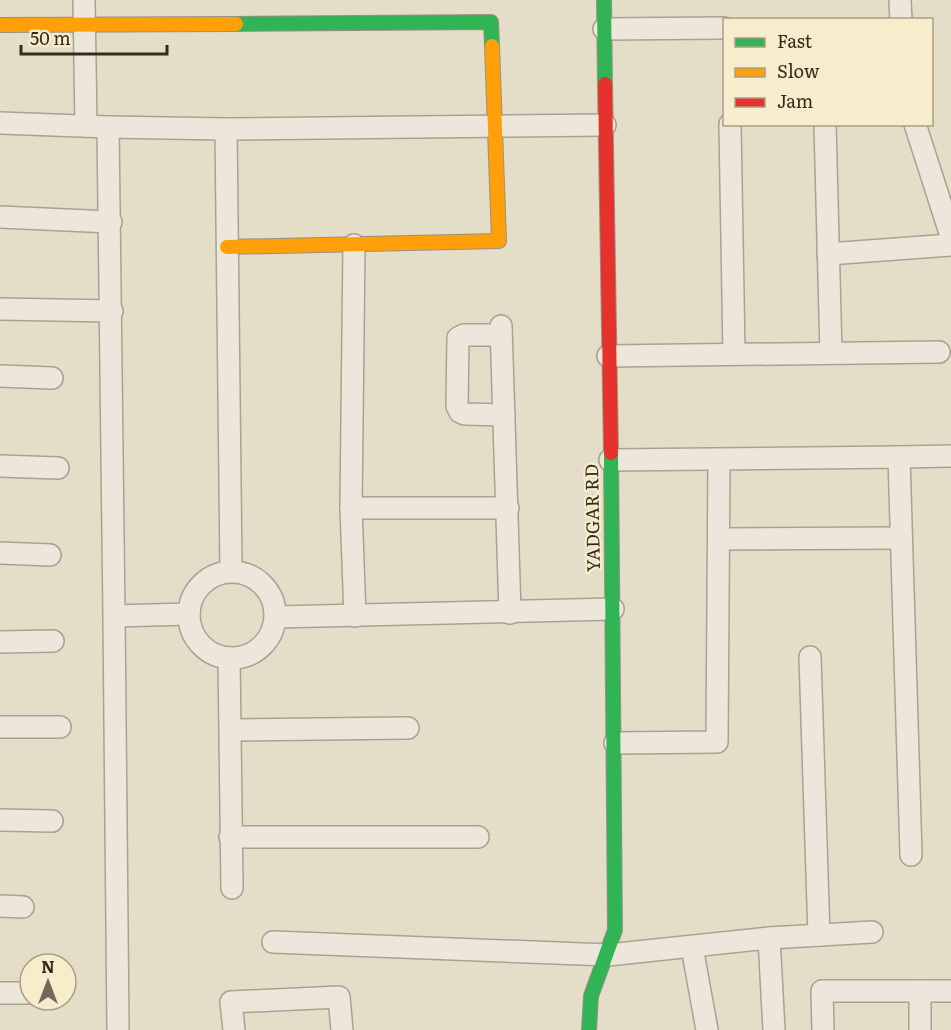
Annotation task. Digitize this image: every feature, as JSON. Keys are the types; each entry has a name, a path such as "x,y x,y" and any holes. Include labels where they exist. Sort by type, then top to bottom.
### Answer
{"street":[{"path":"84,0 86,126"},
{"name":"YADGAR RD","path":"589,1030 591,996 608,955 615,930 615,743 609,460 604,0"},
{"path":"900,0 901,18"},
{"path":"0,25 491,22 499,241 227,248"},
{"path":"604,29 723,28"},
{"path":"0,123 226,129 605,125"},
{"path":"730,126 734,354"},
{"path":"825,126 831,353"},
{"path":"916,126 948,213 951,236"},
{"path":"108,127 112,310 118,1030"},
{"path":"226,129 231,572"},
{"path":"0,217 111,222"},
{"path":"354,245 351,508 355,616"},
{"path":"828,254 951,245"},
{"path":"0,309 112,310"},
{"path":"504,415 460,412 457,406 458,338 501,330 508,508 510,613"},
{"path":"608,356 939,352"},
{"path":"0,376 52,378"},
{"path":"609,460 951,456"},
{"path":"899,457 912,855"},
{"path":"615,743 717,742 720,460"},
{"path":"0,466 58,468"},
{"path":"351,508 508,508"},
{"path":"719,539 900,538"},
{"path":"0,553 50,555"},
{"path":"231,572 245,573 263,585 274,603 276,617 273,631 255,651 229,658 216,654 201,643 191,627 189,614 197,590 212,577 231,572"},
{"path":"276,617 613,609"},
{"path":"114,616 189,614"},
{"path":"0,642 54,641"},
{"path":"810,657 819,935"},
{"path":"229,658 232,888"},
{"path":"0,727 60,727"},
{"path":"231,730 408,728"},
{"path":"0,820 52,821"},
{"path":"230,837 478,837"},
{"path":"0,906 23,907"},
{"path":"273,942 608,955 769,938 872,932"},
{"path":"769,938 774,1030"},
{"path":"692,946 707,1030"},
{"path":"823,1030 822,991 951,991"},
{"path":"920,991 920,1030"},
{"path":"0,993 18,993"},
{"path":"234,1030 231,1002 339,997 342,1030"}],"traffic: fast":[{"path":"604,0 605,84"},
{"path":"236,24 491,22 492,46"},
{"path":"589,1030 591,996 615,930 611,453"}],"traffic: slow":[{"path":"0,25 236,24"},
{"path":"227,247 499,241 492,46"}],"traffic: jam":[{"path":"605,84 611,453"}]}
